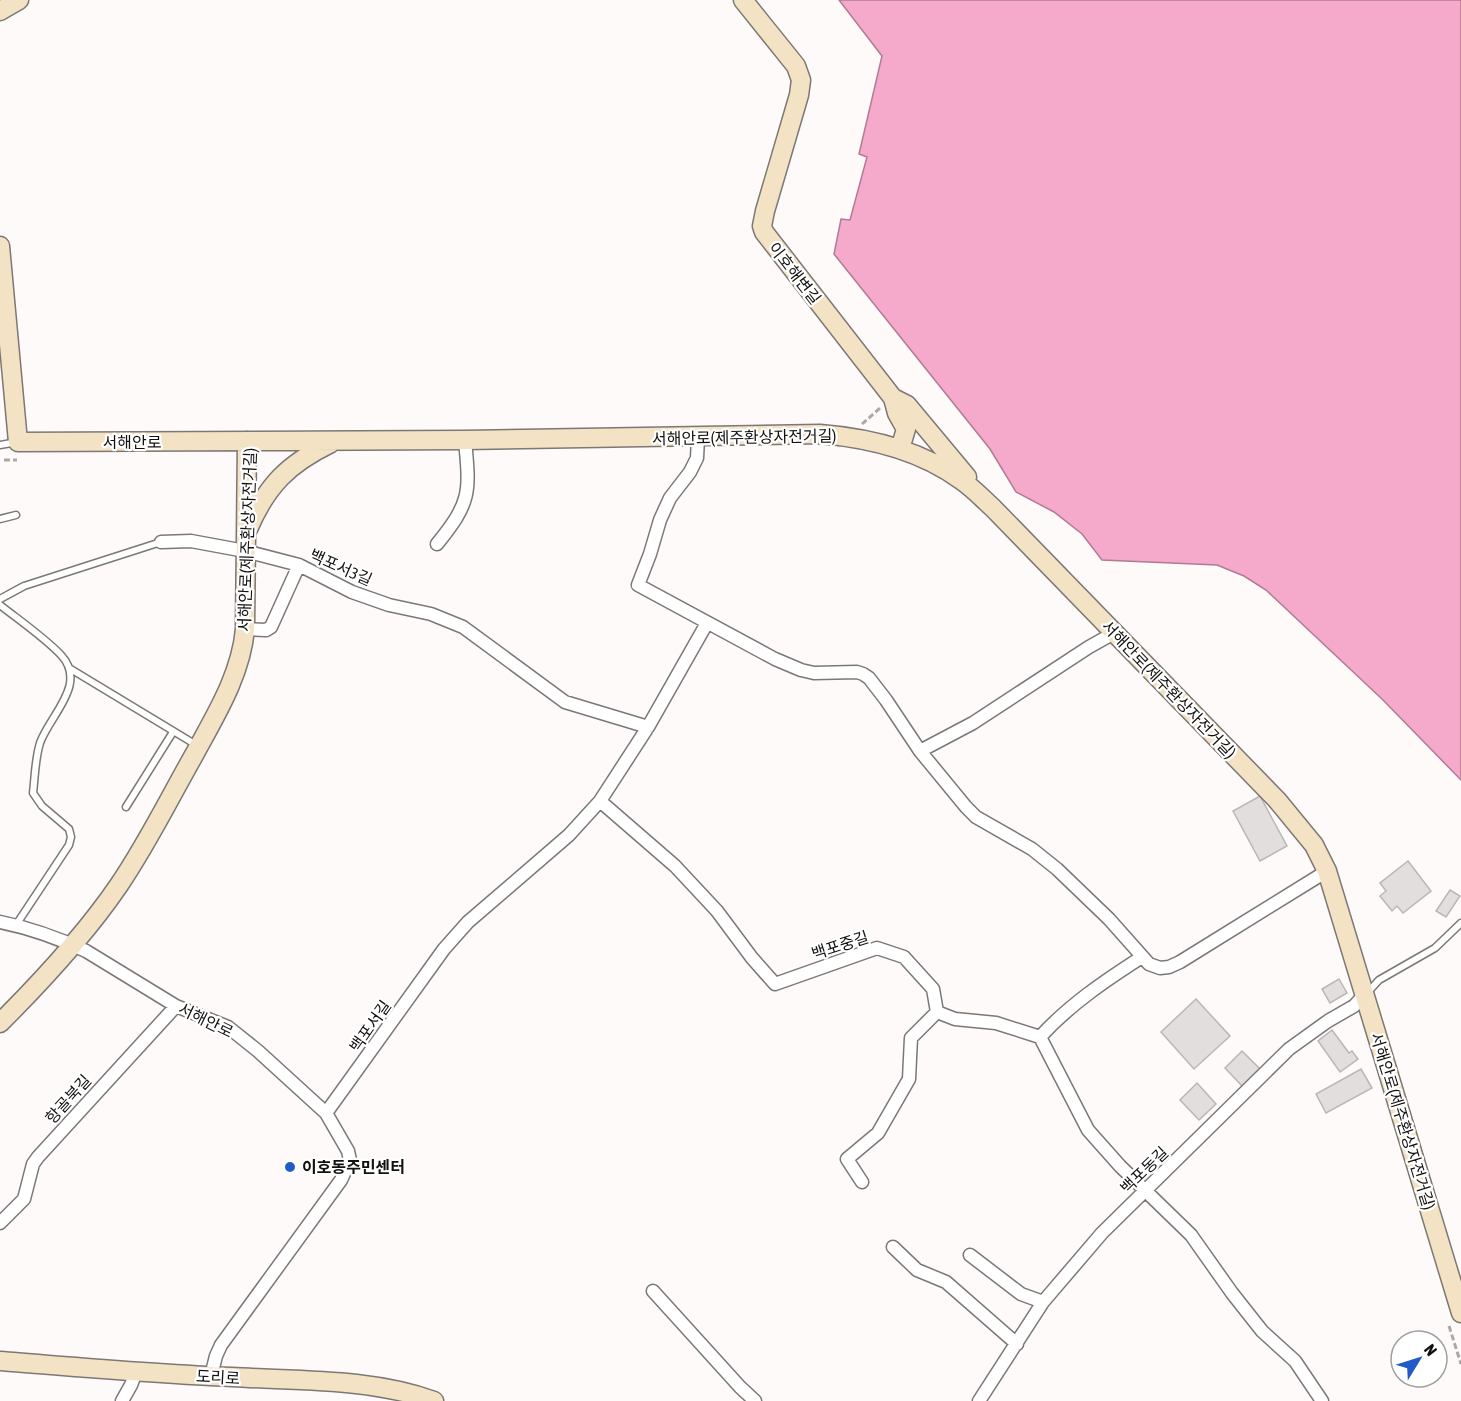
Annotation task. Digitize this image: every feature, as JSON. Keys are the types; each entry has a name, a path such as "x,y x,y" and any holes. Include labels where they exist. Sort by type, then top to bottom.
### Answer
{"street":[{"path":"0,11 19,0"},
{"name":"이호해변길","path":"743,0 796,66 801,81 799,95 765,211 762,225 764,232 893,398 907,405 993,508"},
{"path":"0,246 9,444"},
{"path":"893,398 897,413 906,429 900,449"},
{"name":"서해안로(제주환상자전거길)","path":"0,1023 98,914 135,861 232,681 244,645 247,441 698,438 820,434 849,436 900,449 942,468 962,481 993,508 1282,806 1314,845 1327,871 1461,1313"},
{"path":"698,438 697,458 690,472 666,505 638,585 801,670 814,673 857,672 869,678 920,751 966,807 976,817 1032,849 1057,869 1109,919 1149,964 1160,968 1179,963 1327,871"},
{"path":"437,544 465,503 469,479 465,440"},
{"name":"서해안로","path":"9,444 247,441"},
{"path":"245,543 257,508 275,482 298,462 336,441"},
{"name":"백포서3길","path":"161,542 245,543 352,592 389,605 431,614 463,627 565,702 648,727"},
{"path":"245,629 266,630 271,627 299,566"},
{"name":"백포서길","path":"326,1113 444,950 468,922 569,835 600,801 648,727 707,623"},
{"path":"920,751 973,723 1114,633"},
{"name":"백포중길","path":"600,801 689,881 717,911 752,958 775,984 878,948 904,957 933,989 938,1012"},
{"name":"서해안로","path":"0,922 16,925 72,944 176,1006 228,1027 326,1113"},
{"path":"1040,1037 1084,998 1142,957"},
{"name":"백포동길","path":"980,1401 1043,1302 1102,1233 1289,1050 1328,1021 1354,1006 1365,994"},
{"name":"항골북길","path":"0,1223 24,1199 33,1164 38,1157 176,1006"},
{"path":"862,1182 847,1159 878,1133 909,1079 912,1038 938,1012 956,1019 996,1023 1040,1037 1088,1130 1120,1166 1191,1235 1262,1331 1295,1360 1322,1401"},
{"path":"211,1376 221,1345 347,1170 350,1160 348,1151 326,1113"},
{"path":"893,1247 917,1270 946,1282 1017,1344"},
{"path":"970,1255 1021,1294 1043,1302"},
{"path":"653,1291 755,1401"},
{"name":"도리로","path":"0,1361 136,1372 355,1385 407,1393 434,1401"},
{"path":"122,1401 136,1372"}],"lane":[{"path":"0,519 16,515"},
{"name":"백포서3길","path":"0,599 24,586 161,542"},
{"path":"0,605 62,656 69,668 72,682 41,741 36,759 33,793 42,806 69,830 71,837 69,845 16,925"},
{"path":"69,668 198,746"},
{"path":"126,807 173,732"},
{"path":"1365,994 1379,980 1435,948 1461,922"}],"shaded area":[{"path":"839,0 1461,0 1461,780 1383,700 1266,590 1244,576 1217,565 1102,560 1082,534 1054,512 1016,492 990,449 834,254 841,219 850,220 867,157 859,154 882,56"}],"building":[{"path":"1260,796 1287,846 1260,861 1233,811"},
{"path":"1408,861 1431,891 1403,913 1397,906 1392,911 1380,896 1386,891 1380,883"},
{"path":"1450,890 1460,896 1446,917 1436,911"},
{"path":"1339,979 1347,993 1330,1003 1322,989"},
{"path":"1196,999 1230,1036 1194,1069 1161,1032"},
{"path":"1332,1030 1349,1053 1352,1051 1358,1059 1340,1072 1318,1041"},
{"path":"1242,1051 1261,1070 1243,1087 1225,1068"},
{"path":"1361,1069 1372,1088 1326,1113 1316,1094"},
{"path":"1197,1083 1216,1104 1199,1120 1180,1100"}],"place":[{"name":"이호동주민센터","path":"290,1167"}]}
